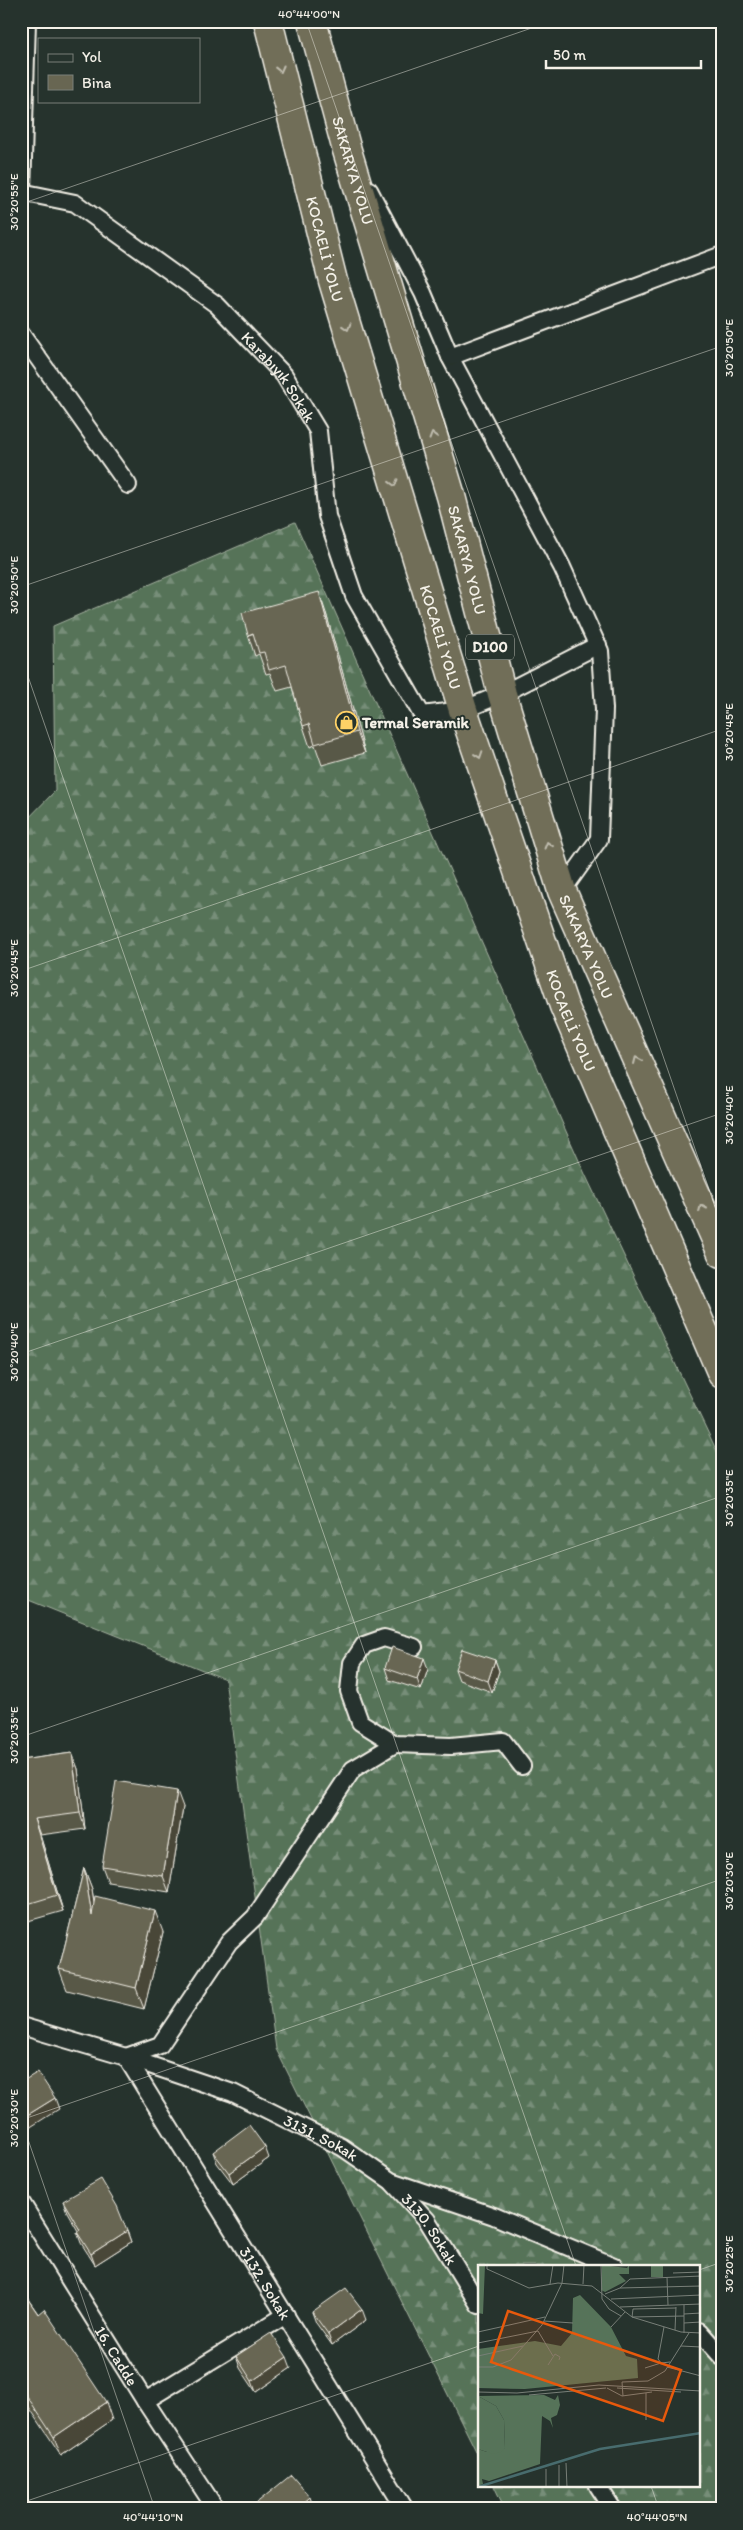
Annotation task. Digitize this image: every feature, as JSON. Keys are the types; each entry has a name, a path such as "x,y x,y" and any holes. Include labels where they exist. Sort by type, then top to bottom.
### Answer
{"highway":[{"name":"KOCAELİ YOLU","path":"268,21 333,281 463,710 564,1006 722,1374"},
{"name":"SAKARYA YOLU","path":"312,21 346,147 450,496 502,694 562,891 722,1253"}],"street":[{"path":"22,192 27,21"},
{"path":"346,147 422,293 450,357 562,567 598,645 604,709 600,839 562,891"},
{"name":"Karabıyık Sokak","path":"22,192 76,204 217,305 284,375 318,431 327,516 354,596 422,715 463,710"},
{"path":"450,357 722,255"},
{"path":"21,334 128,485"},
{"path":"463,710 502,694 598,645"},
{"path":"414,1647 384,1638 364,1645 352,1663 349,1691 360,1722 395,1744 451,1746 503,1741 522,1766"},
{"path":"126,2057 160,2045 229,1942 255,1917 353,1769 395,1744"},
{"name":"3131. Sokak","path":"21,2026 126,2057 233,2093 342,2147 391,2181 494,2216 612,2265"},
{"name":"3132. Sokak","path":"126,2057 405,2509"},
{"name":"3130. Sokak","path":"391,2181 427,2220 478,2303"},
{"name":"16. Cadde","path":"21,2202 145,2401 216,2509"},
{"path":"145,2401 286,2315"},
{"path":"700,2332 722,2357"},
{"path":"599,2488 613,2509"}],"green space":[{"path":"295,522 585,1174 722,1462 722,2509 505,2509 495,2488 700,2488 700,2265 478,2265 478,2455 276,2049 225,1679 21,1597 21,826 55,791 53,626"}],"building":[{"path":"319,592 357,732 315,744 309,724 303,726 286,665 269,670 264,652 259,653 253,633 248,635 242,613"},
{"path":"392,1647 424,1658 417,1679 385,1668"},
{"path":"462,1649 495,1660 488,1681 455,1669"},
{"path":"72,1753 80,1813 34,1819 57,1895 21,1906 21,1760"},
{"path":"116,1781 177,1791 163,1876 102,1866"},
{"path":"84,1868 92,1916 95,1896 155,1911 136,1988 59,1969"},
{"path":"38,2072 55,2098 21,2119 21,2078 23,2081"},
{"path":"249,2125 265,2147 229,2173 213,2152"},
{"path":"101,2179 117,2206 127,2231 91,2254 77,2232 80,2230 63,2201"},
{"path":"346,2288 362,2309 328,2334 312,2312"},
{"path":"21,2289 38,2314 44,2309 106,2402 54,2437 21,2387"},
{"path":"271,2333 287,2357 252,2381 236,2356"},
{"path":"291,2475 310,2497 299,2509 257,2509 254,2505"}],"place":[{"name":"Termal Seramik","path":"346,722"}]}
